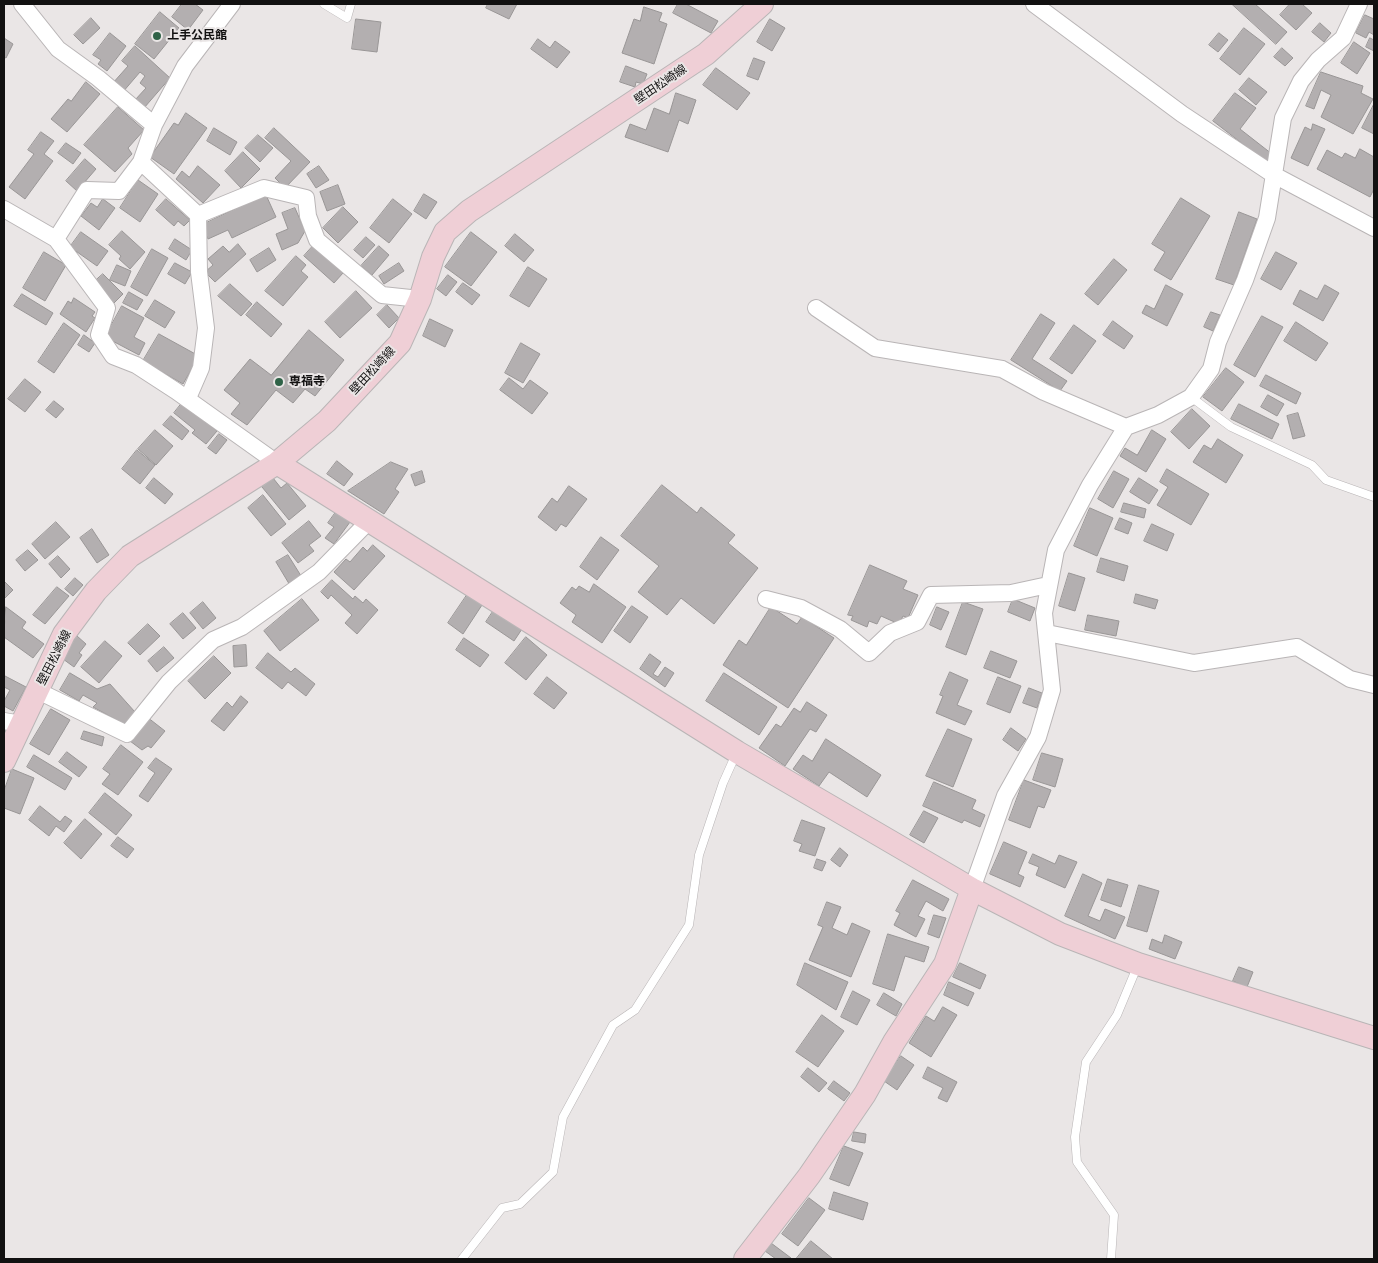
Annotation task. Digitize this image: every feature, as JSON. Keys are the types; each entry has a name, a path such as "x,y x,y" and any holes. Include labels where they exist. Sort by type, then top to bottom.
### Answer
{"street":[{"path":"22,4 58,49 98,78 154,125"},
{"path":"56,239 87,190 119,191 141,162 154,125 185,66 232,4"},
{"name":"壁田松崎線","path":"4,761 12,723 38,691 64,634 96,591 130,556 277,463 327,421 400,342 420,299 433,257 445,232 463,216 706,54 762,4"},
{"path":"1034,4 1182,114 1274,175 1374,228"},
{"path":"745,1259 809,1176 864,1094 894,1042 945,964 1005,796 1038,737 1052,690 1044,613 1056,550 1090,485 1126,427 1158,415 1191,397 1211,369 1218,342 1245,280 1267,218 1283,118 1301,81 1318,60 1343,38 1360,4"},
{"path":"141,162 198,215 199,272 206,328 201,368 188,398"},
{"path":"198,215 264,188 306,198 308,216 317,240 382,295 420,299"},
{"path":"4,209 56,239 107,308 99,335 113,356 136,365 188,398 277,463 737,752 972,889 1060,934 1138,964 1374,1038"},
{"path":"816,308 875,348 1002,369 1044,392 1126,427"},
{"path":"38,691 127,734 169,682 213,640 242,626 319,572 370,520"},
{"path":"766,599 801,608 840,629 869,653 890,633 917,622 931,595 1011,593 1048,585"},
{"path":"1047,633 1194,663 1297,647 1350,679 1374,686"}],"lane":[{"path":"324,4 347,18 351,4"},
{"path":"1191,397 1231,427 1312,466 1326,480 1374,497"},
{"path":"462,1259 502,1208 520,1204 553,1172 563,1117 613,1025 635,1010 689,925 699,855 723,783 737,752"},
{"path":"1111,1259 1114,1215 1078,1162 1075,1136 1086,1062 1117,1015 1138,964"}],"building":[{"path":"182,4 195,4 203,10 188,30 172,17"},
{"path":"488,4 517,4 509,19 486,8"},
{"path":"678,4 686,4 718,21 711,33 673,13"},
{"path":"1232,4 1255,4 1287,32 1276,44"},
{"path":"1290,4 1302,4 1312,13 1296,30 1280,15"},
{"path":"644,7 662,13 659,21 667,24 654,64 622,53 634,19 640,21"},
{"name":"上手公民館","path":"160,12 179,28 154,59 135,44"},
{"path":"1365,15 1374,19 1374,35 1369,32 1366,38 1356,33"},
{"path":"91,18 100,28 83,44 74,35"},
{"path":"356,19 381,22 377,52 352,49"},
{"path":"770,19 785,28 772,51 757,42"},
{"path":"1320,23 1331,33 1324,42 1312,32"},
{"path":"1244,28 1265,44 1240,75 1220,59"},
{"path":"110,33 126,46 107,71 98,64 101,60 93,55"},
{"path":"1219,33 1228,40 1218,52 1209,45"},
{"path":"4,38 13,44 6,58 4,57"},
{"path":"1370,38 1374,40 1374,51 1366,47"},
{"path":"538,39 550,48 555,41 570,52 557,68 531,49"},
{"path":"1354,42 1370,53 1357,74 1341,63"},
{"path":"135,46 170,78 144,108 135,100 146,88 140,83 145,76 140,72 122,93 112,84 128,66 122,61"},
{"path":"1282,48 1293,58 1285,66 1274,57"},
{"path":"754,58 765,62 758,80 747,76"},
{"path":"626,66 647,74 643,84 636,82 635,87 620,82"},
{"path":"716,68 750,93 737,110 703,85"},
{"path":"1321,72 1363,86 1361,93 1373,99 1353,134 1321,117 1331,95 1321,90 1314,109 1306,106"},
{"path":"1249,78 1267,92 1256,105 1239,90"},
{"path":"86,82 100,94 67,132 51,119 68,99 71,101"},
{"path":"676,93 696,100 688,124 679,120 668,152 625,137 630,124 646,130 654,108 669,114"},
{"path":"1235,93 1256,108 1240,129 1272,154 1266,162 1213,121"},
{"path":"1374,104 1374,134 1362,128"},
{"path":"118,107 144,130 128,148 132,154 115,172 84,145"},
{"path":"186,113 207,128 174,174 150,157 174,123 178,125"},
{"path":"1313,124 1325,129 1308,166 1291,158 1305,127 1311,130"},
{"path":"214,128 237,142 230,155 207,141"},
{"path":"274,128 310,162 285,188 275,178 291,161 265,138"},
{"path":"41,132 54,141 44,154 53,161 25,199 9,187 34,154 28,150"},
{"path":"258,135 273,148 260,162 245,148"},
{"path":"66,143 81,153 73,164 58,153"},
{"path":"1360,149 1374,157 1374,189 1370,197 1317,169 1327,150 1342,158 1345,153 1355,158"},
{"path":"243,152 260,169 241,188 225,171"},
{"path":"85,159 96,169 77,191 66,181"},
{"path":"198,166 220,185 203,203 176,179 182,171 189,177"},
{"path":"319,166 329,180 316,188 307,174"},
{"path":"138,180 158,194 140,222 120,208"},
{"path":"338,185 345,204 327,211 320,192"},
{"path":"424,194 437,202 426,219 414,211"},
{"path":"266,195 276,217 232,238 228,230 208,239 202,225"},
{"path":"1181,198 1210,216 1171,280 1154,270 1165,252 1152,244"},
{"path":"103,199 115,208 99,230 81,216 91,203 97,207"},
{"path":"166,199 190,220 184,226 178,221 174,226 156,210"},
{"path":"393,199 412,214 389,243 370,228"},
{"path":"343,207 358,222 338,243 323,228"},
{"path":"295,208 305,231 298,243 282,250 276,234 288,229 282,213"},
{"path":"1239,212 1257,219 1234,285 1216,279"},
{"path":"122,231 145,252 130,269 119,259 121,256 109,245"},
{"path":"81,232 108,251 97,266 70,247"},
{"path":"471,232 497,252 471,286 445,267"},
{"path":"515,234 534,250 524,262 505,246"},
{"path":"366,237 375,245 363,258 354,250"},
{"path":"175,239 192,250 186,260 169,249"},
{"path":"238,244 246,254 215,282 205,272 213,265 208,259 223,246 229,252"},
{"path":"313,246 343,273 334,283 304,256"},
{"path":"379,246 389,255 372,275 361,266"},
{"path":"269,248 276,260 257,272 250,260"},
{"path":"152,249 168,258 147,296 131,287"},
{"path":"44,252 66,265 45,301 23,288"},
{"path":"1276,252 1297,263 1281,290 1261,279"},
{"path":"296,256 306,265 301,271 308,277 283,306 265,291"},
{"path":"1114,259 1127,270 1098,305 1085,294"},
{"path":"175,263 192,272 185,284 168,274"},
{"path":"399,263 404,271 384,284 379,276"},
{"path":"117,265 131,271 125,286 110,280"},
{"path":"528,267 547,279 529,307 510,296"},
{"path":"103,274 123,294 113,304 93,283"},
{"path":"448,275 457,282 446,296 437,289"},
{"path":"463,283 480,295 472,305 456,292"},
{"path":"230,284 252,304 241,316 218,296"},
{"path":"1166,285 1183,294 1167,326 1142,313 1146,305 1154,309"},
{"path":"1325,285 1339,293 1323,321 1293,304 1300,290 1317,299"},
{"path":"356,291 372,308 340,338 325,322"},
{"path":"129,292 143,300 137,310 123,303"},
{"path":"22,294 53,313 46,325 14,306"},
{"path":"74,298 95,312 92,316 95,318 86,332 60,314 68,301 71,303"},
{"path":"155,300 175,312 165,328 145,316"},
{"path":"257,302 282,324 271,337 246,315"},
{"path":"387,305 399,318 389,328 377,315"},
{"path":"122,306 144,318 134,337 145,343 139,355 105,337"},
{"path":"1211,312 1220,315 1213,331 1204,327"},
{"path":"1041,314 1055,323 1032,359 1067,381 1060,391 1011,360"},
{"path":"1262,316 1283,327 1255,377 1234,365"},
{"path":"430,319 453,330 445,347 423,336"},
{"path":"1113,321 1133,336 1124,349 1103,335"},
{"path":"1296,322 1328,343 1316,361 1284,341"},
{"path":"64,323 80,335 54,373 38,362"},
{"path":"1074,325 1096,341 1072,374 1050,359"},
{"name":"専福寺","path":"309,330 344,360 315,396 305,389 293,403 276,390 247,425 231,414 240,403 224,390 250,359 271,375"},
{"path":"159,334 199,356 183,384 143,361"},
{"path":"84,335 95,343 89,352 78,345"},
{"path":"521,343 540,354 523,383 505,373"},
{"path":"1226,368 1244,382 1222,411 1203,397"},
{"path":"1266,375 1301,393 1296,404 1260,386"},
{"path":"509,378 523,389 530,380 548,393 532,414 500,390"},
{"path":"25,379 41,392 25,412 8,399"},
{"path":"1268,395 1284,404 1277,416 1261,407"},
{"path":"54,401 64,409 56,418 46,410"},
{"path":"182,403 217,431 206,444 192,433 195,430 174,413"},
{"path":"1239,404 1279,424 1272,439 1231,419"},
{"path":"1192,409 1210,426 1189,449 1171,432"},
{"path":"1298,413 1305,436 1293,439 1287,416"},
{"path":"171,416 189,431 182,440 163,425"},
{"path":"155,430 173,446 156,465 138,449"},
{"path":"1152,430 1166,439 1146,472 1120,456 1125,448 1137,455"},
{"path":"219,434 227,440 216,454 208,448"},
{"path":"1218,439 1243,455 1226,483 1193,462 1204,445 1211,449"},
{"path":"137,450 155,465 140,484 122,469"},
{"path":"337,461 353,474 344,486 327,474"},
{"path":"391,462 408,469 395,489 399,492 384,514 348,491"},
{"path":"1167,469 1209,494 1191,525 1157,505 1168,487 1160,482"},
{"path":"422,471 425,482 415,486 411,475"},
{"path":"1114,471 1129,479 1113,508 1098,499"},
{"path":"154,478 173,494 165,504 146,488"},
{"path":"273,478 281,488 287,483 306,506 289,520 262,487"},
{"path":"1139,478 1158,490 1149,504 1130,492"},
{"path":"662,485 697,513 701,507 735,535 728,543 758,568 714,624 681,598 667,615 638,592 659,566 621,536"},
{"path":"569,486 587,499 566,527 561,524 556,531 538,517 552,498 557,502"},
{"path":"263,495 286,524 271,536 248,508"},
{"path":"1124,503 1146,509 1144,518 1121,512"},
{"path":"1090,508 1113,518 1097,556 1074,546"},
{"path":"336,512 350,522 334,544 325,538 334,527 328,523"},
{"path":"1120,518 1132,523 1128,534 1115,529"},
{"path":"309,521 321,536 309,545 314,551 298,563 282,543"},
{"path":"56,522 70,537 45,559 32,544"},
{"path":"1152,524 1174,534 1167,551 1144,541"},
{"path":"92,529 109,555 97,563 80,538"},
{"path":"601,537 619,550 597,580 580,567"},
{"path":"373,545 385,556 354,590 334,572 346,559 350,562 363,547 367,551"},
{"path":"28,550 38,560 25,571 16,560"},
{"path":"288,555 303,579 291,587 276,562"},
{"path":"58,556 70,569 61,578 49,564"},
{"path":"1101,558 1128,566 1124,581 1097,572"},
{"path":"870,565 907,581 903,589 918,595 908,618 903,616 899,624 881,616 877,624 869,621 867,627 851,620 853,616 848,615"},
{"path":"1069,573 1085,578 1075,611 1059,606"},
{"path":"75,578 83,585 73,596 65,589"},
{"path":"332,580 353,599 355,596 363,603 366,599 378,610 357,634 345,623 352,615 331,595 328,599 321,592"},
{"path":"4,581 13,590 4,599"},
{"path":"594,584 626,607 602,643 572,622 576,615 560,603 572,587 576,590 579,586 589,592"},
{"path":"57,587 69,596 45,624 33,615"},
{"path":"1136,594 1158,600 1155,609 1134,603"},
{"path":"467,595 482,605 463,634 448,623"},
{"path":"302,599 319,620 280,651 264,631"},
{"path":"1013,599 1035,608 1030,621 1008,612"},
{"path":"203,602 216,618 203,629 190,613"},
{"path":"963,602 983,609 966,655 946,647"},
{"path":"632,606 648,617 630,643 614,631"},
{"path":"6,607 26,622 22,628 44,644 33,658 4,637"},
{"path":"771,607 797,624 802,617 834,638 788,708 723,665 739,640 746,645"},
{"path":"937,607 949,612 941,630 930,625"},
{"path":"494,610 522,629 514,641 486,622"},
{"path":"183,613 196,628 183,639 170,624"},
{"path":"1088,615 1119,621 1116,636 1085,630"},
{"path":"148,624 160,636 140,655 128,643"},
{"path":"77,636 86,644 79,653 82,655 74,667 63,659"},
{"path":"526,637 547,655 526,680 505,663"},
{"path":"464,638 489,655 480,667 456,650"},
{"path":"105,641 122,656 99,683 81,667"},
{"path":"246,645 247,666 234,667 233,646"},
{"path":"164,647 174,658 157,672 148,661"},
{"path":"991,651 1017,661 1010,678 984,668"},
{"path":"268,653 291,672 295,668 315,684 306,696 288,682 282,689 256,668"},
{"path":"650,654 661,662 653,674 658,677 665,667 674,673 665,687 640,669"},
{"path":"214,656 231,673 205,699 188,681"},
{"path":"950,672 968,680 957,705 972,711 965,725 936,713 943,696 940,695"},
{"path":"70,673 97,689 110,684 135,712 124,724 93,707 97,703 83,695 79,701 60,690"},
{"path":"724,673 777,707 759,735 706,701"},
{"path":"5,676 26,687 13,711 4,706 4,701 10,690 4,687"},
{"path":"547,677 567,693 554,709 534,694"},
{"path":"998,677 1021,686 1010,713 987,704"},
{"path":"1029,688 1042,693 1037,708 1023,703"},
{"path":"241,696 248,702 224,731 211,721 227,702 232,707"},
{"path":"807,702 827,715 816,732 810,729 785,766 759,748 776,724 781,727 794,708 800,712"},
{"path":"51,709 70,720 49,755 30,744"},
{"path":"147,717 165,731 151,748 148,746 142,750 130,741"},
{"path":"1011,728 1026,739 1018,751 1003,740"},
{"path":"948,729 972,739 953,787 926,776"},
{"path":"84,731 104,737 102,746 81,739"},
{"path":"826,739 881,775 867,797 829,772 819,786 793,769 803,755 812,761"},
{"path":"121,745 143,762 118,795 102,784 110,774 103,769"},
{"path":"67,752 87,767 79,777 59,762"},
{"path":"1042,753 1063,759 1055,787 1033,780"},
{"path":"34,755 72,778 65,790 27,767"},
{"path":"156,758 172,769 148,802 139,796 155,773 148,768"},
{"path":"12,769 34,778 20,814 4,808 4,791"},
{"path":"1024,780 1051,790 1044,808 1038,806 1030,828 1009,820"},
{"path":"934,782 976,800 972,809 985,815 980,827 964,820 962,823 923,806"},
{"path":"105,793 132,815 116,835 89,813"},
{"path":"40,806 60,822 65,816 72,821 64,832 56,826 49,836 29,820"},
{"path":"924,811 938,818 924,843 910,835"},
{"path":"85,819 102,834 81,859 64,843"},
{"path":"802,820 825,828 815,856 799,851 802,844 794,841"},
{"path":"118,837 134,849 127,858 111,846"},
{"path":"1004,842 1027,852 1018,874 1024,877 1020,887 990,874"},
{"path":"840,848 848,855 840,867 831,860"},
{"path":"1033,854 1055,864 1059,855 1077,862 1065,888 1036,875 1039,867 1029,863"},
{"path":"817,859 826,862 822,871 814,868"},
{"path":"1083,874 1102,883 1088,916 1100,921 1105,909 1125,917 1115,939 1065,916"},
{"path":"1108,879 1128,885 1121,907 1101,900"},
{"path":"913,880 949,899 943,911 926,901 918,916 925,919 916,937 894,925 900,913 896,911"},
{"path":"1139,885 1159,891 1147,932 1127,926"},
{"path":"827,902 841,907 832,928 847,935 852,923 870,931 851,977 809,960 823,927 818,925"},
{"path":"934,915 946,918 939,938 928,934"},
{"path":"888,934 929,947 924,962 905,956 894,991 873,984"},
{"path":"1165,935 1182,942 1175,959 1149,949 1152,939 1162,943"},
{"path":"805,963 848,982 836,1010 797,985"},
{"path":"960,963 986,975 980,989 953,977"},
{"path":"1239,967 1253,972 1247,987 1233,981"},
{"path":"949,982 974,993 968,1006 944,995"},
{"path":"853,991 870,1000 857,1025 841,1017"},
{"path":"884,993 902,1004 896,1016 877,1005"},
{"path":"943,1007 957,1015 931,1057 909,1043 926,1016 934,1021"},
{"path":"822,1015 844,1031 818,1067 796,1052"},
{"path":"901,1056 914,1065 897,1090 884,1081"},
{"path":"928,1067 957,1082 947,1102 938,1098 943,1088 923,1078"},
{"path":"808,1068 827,1083 819,1092 801,1077"},
{"path":"834,1081 850,1093 844,1101 828,1089"},
{"path":"854,1132 866,1134 865,1143 852,1141"},
{"path":"844,1146 863,1153 849,1186 830,1179"},
{"path":"834,1192 868,1203 863,1220 829,1209"},
{"path":"809,1198 825,1210 798,1246 782,1234"},
{"path":"811,1241 833,1259 796,1259"},
{"path":"771,1243 791,1258 776,1259 765,1251"}],"place":[{"name":"上手公民館","path":"157,36"},
{"name":"専福寺","path":"279,382"}]}
